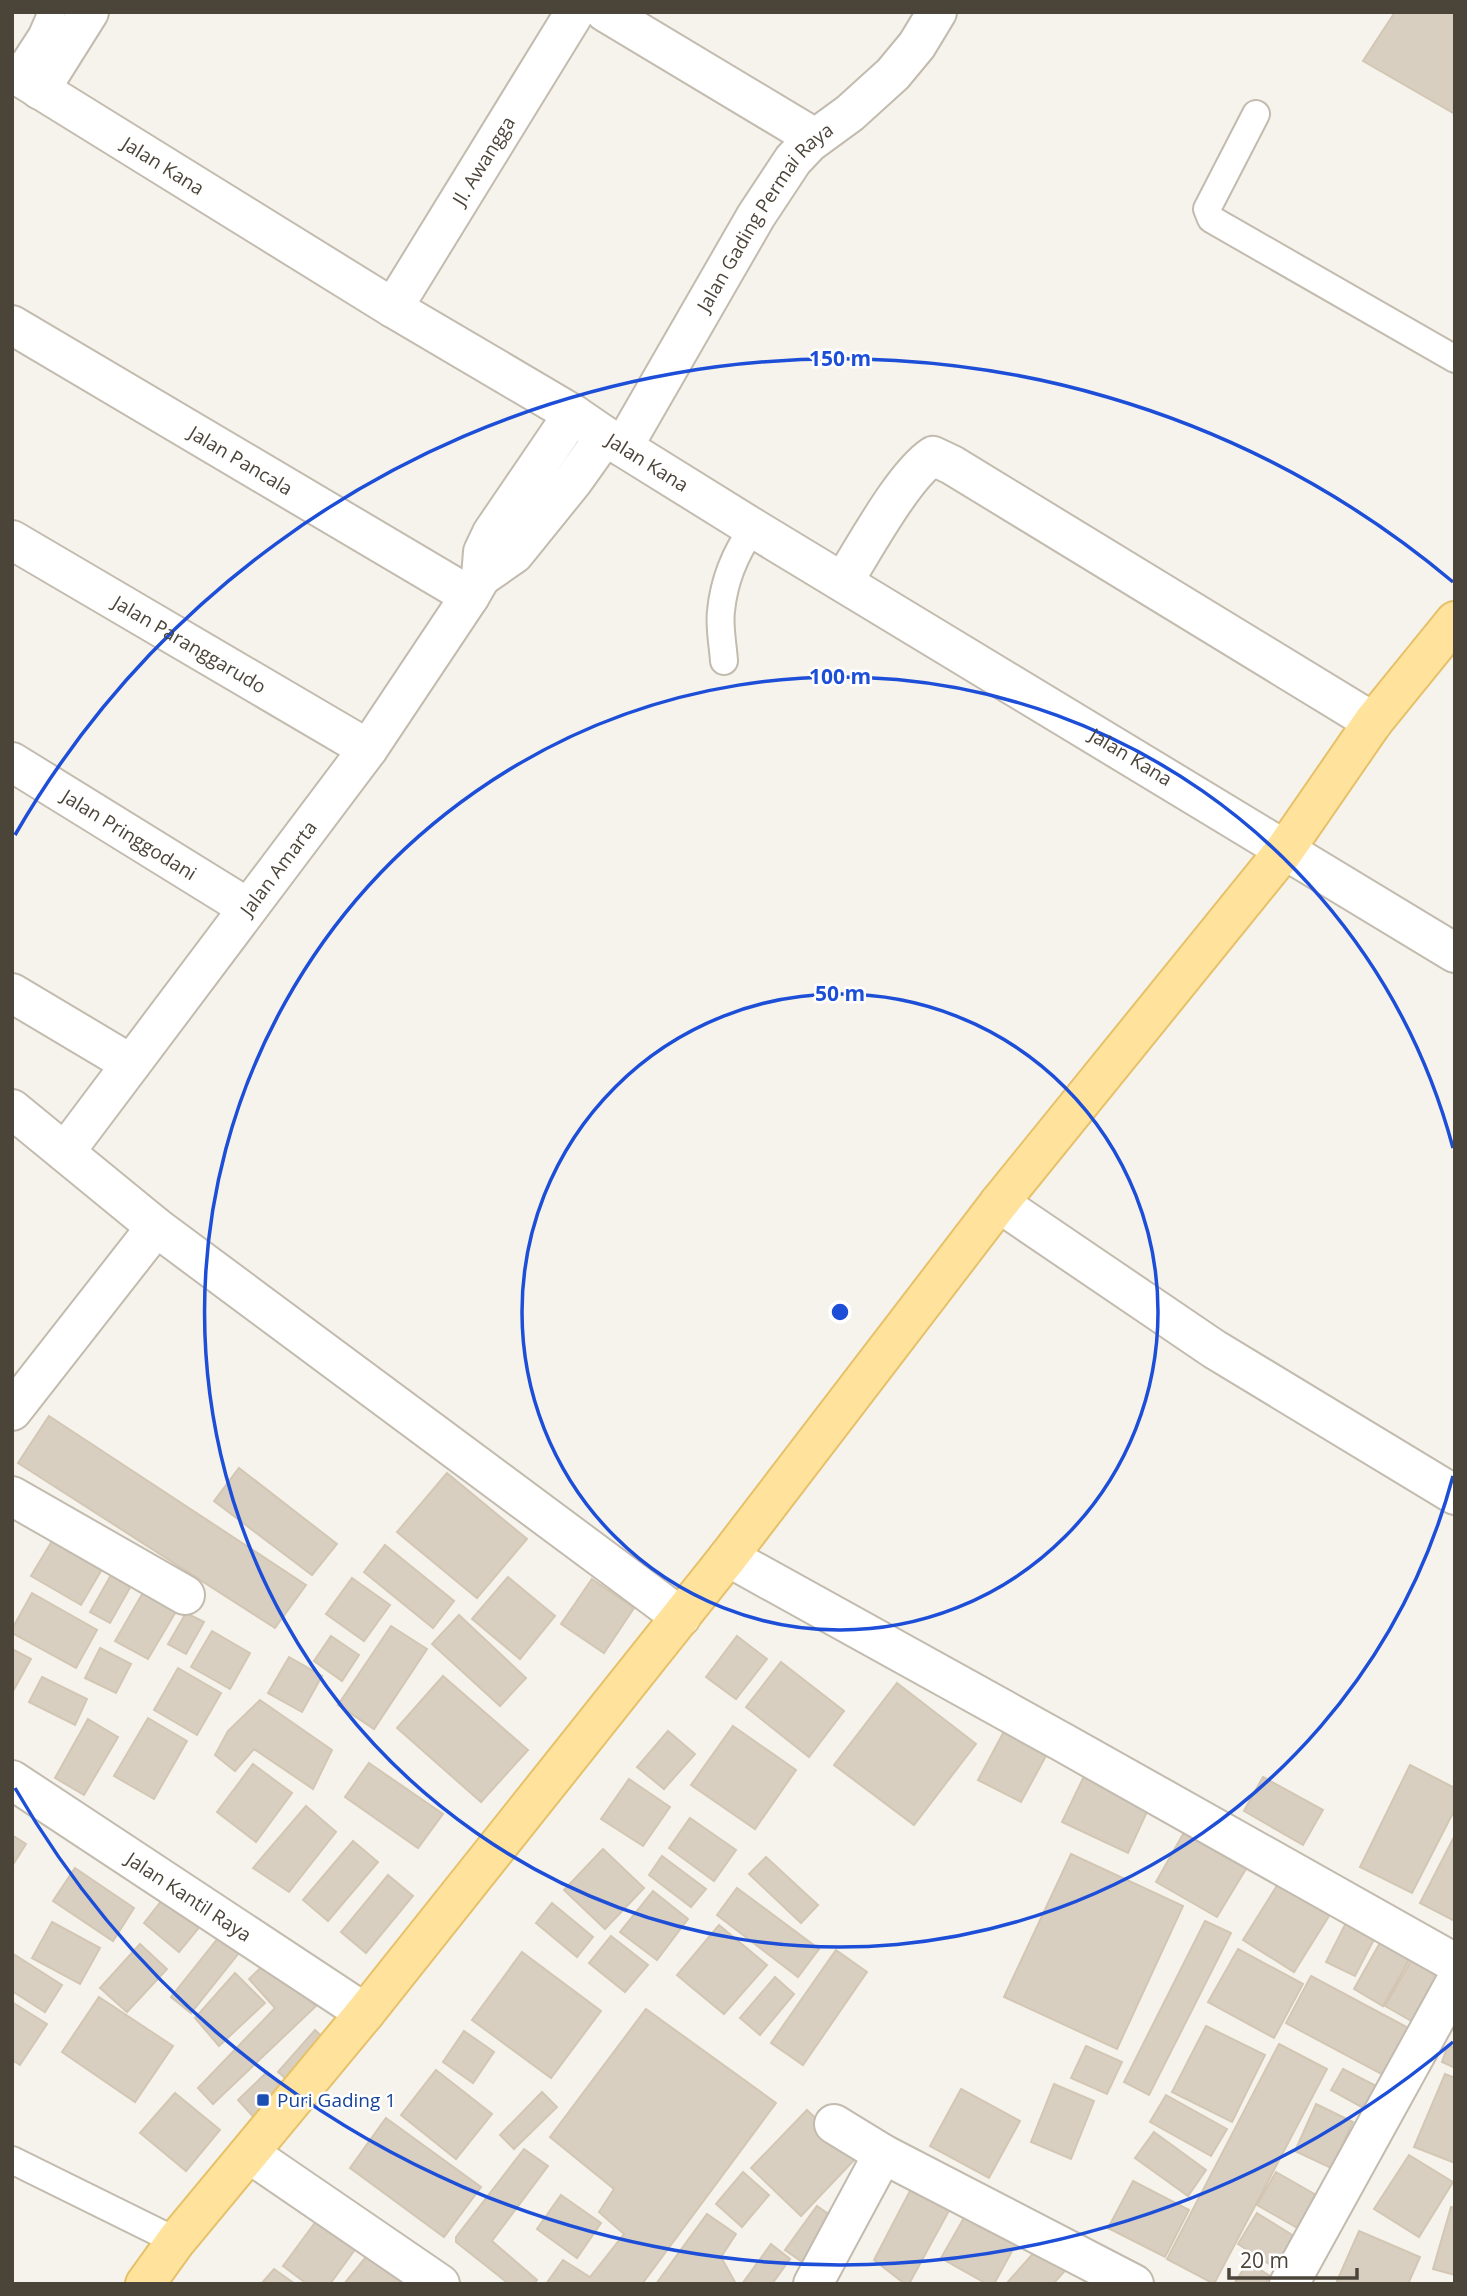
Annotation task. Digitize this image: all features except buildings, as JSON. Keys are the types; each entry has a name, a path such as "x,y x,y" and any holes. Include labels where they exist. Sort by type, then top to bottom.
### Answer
{"main road":[{"path":"145,2284 176,2241 365,2012 681,1617 999,1203 1284,851 1373,722 1455,621"}],"street":[{"path":"20,79 89,12"},
{"name":"Jl. Awangga","path":"393,308 575,12"},
{"path":"605,12 815,138"},
{"name":"Jalan Gading Permai Raya","path":"614,442 793,160 815,138 850,113 893,74 917,45 937,12"},
{"name":"Jalan Kana","path":"20,79 1455,953"},
{"name":"Jalan Pancala","path":"12,325 476,586"},
{"name":"Jalan Amarta","path":"476,586 483,552 492,533 573,414"},
{"name":"Jalan Amarta","path":"65,1152 368,749 476,586 514,555 573,481 614,442"},
{"path":"843,582 885,514 922,463 933,456 952,465 1373,722"},
{"name":"Jalan Paranggarudo","path":"12,540 368,749"},
{"name":"Jalan Pringgodani","path":"12,762 248,908"},
{"path":"12,993 131,1064"},
{"path":"12,1109 156,1227 681,1617"},
{"path":"999,1203 1214,1349 1455,1495"},
{"path":"12,1411 156,1227"},
{"path":"14,1502 185,1595"},
{"path":"728,1557 1455,1963"},
{"name":"Jalan Kantil Raya","path":"12,1780 365,2012"},
{"path":"1289,2284 1455,1983"},
{"path":"834,2124 883,2154 1134,2284"},
{"path":"250,2154 440,2284"},
{"path":"813,2284 883,2154"}],"lane":[{"path":"20,79 52,12"},
{"path":"1256,114 1207,209 1211,219 1455,359"},
{"path":"724,661 721,611 730,571 738,548 754,528"},
{"path":"12,2160 176,2241"}],"place":[{"name":"Puri Gading 1","path":"263,2100"}]}
